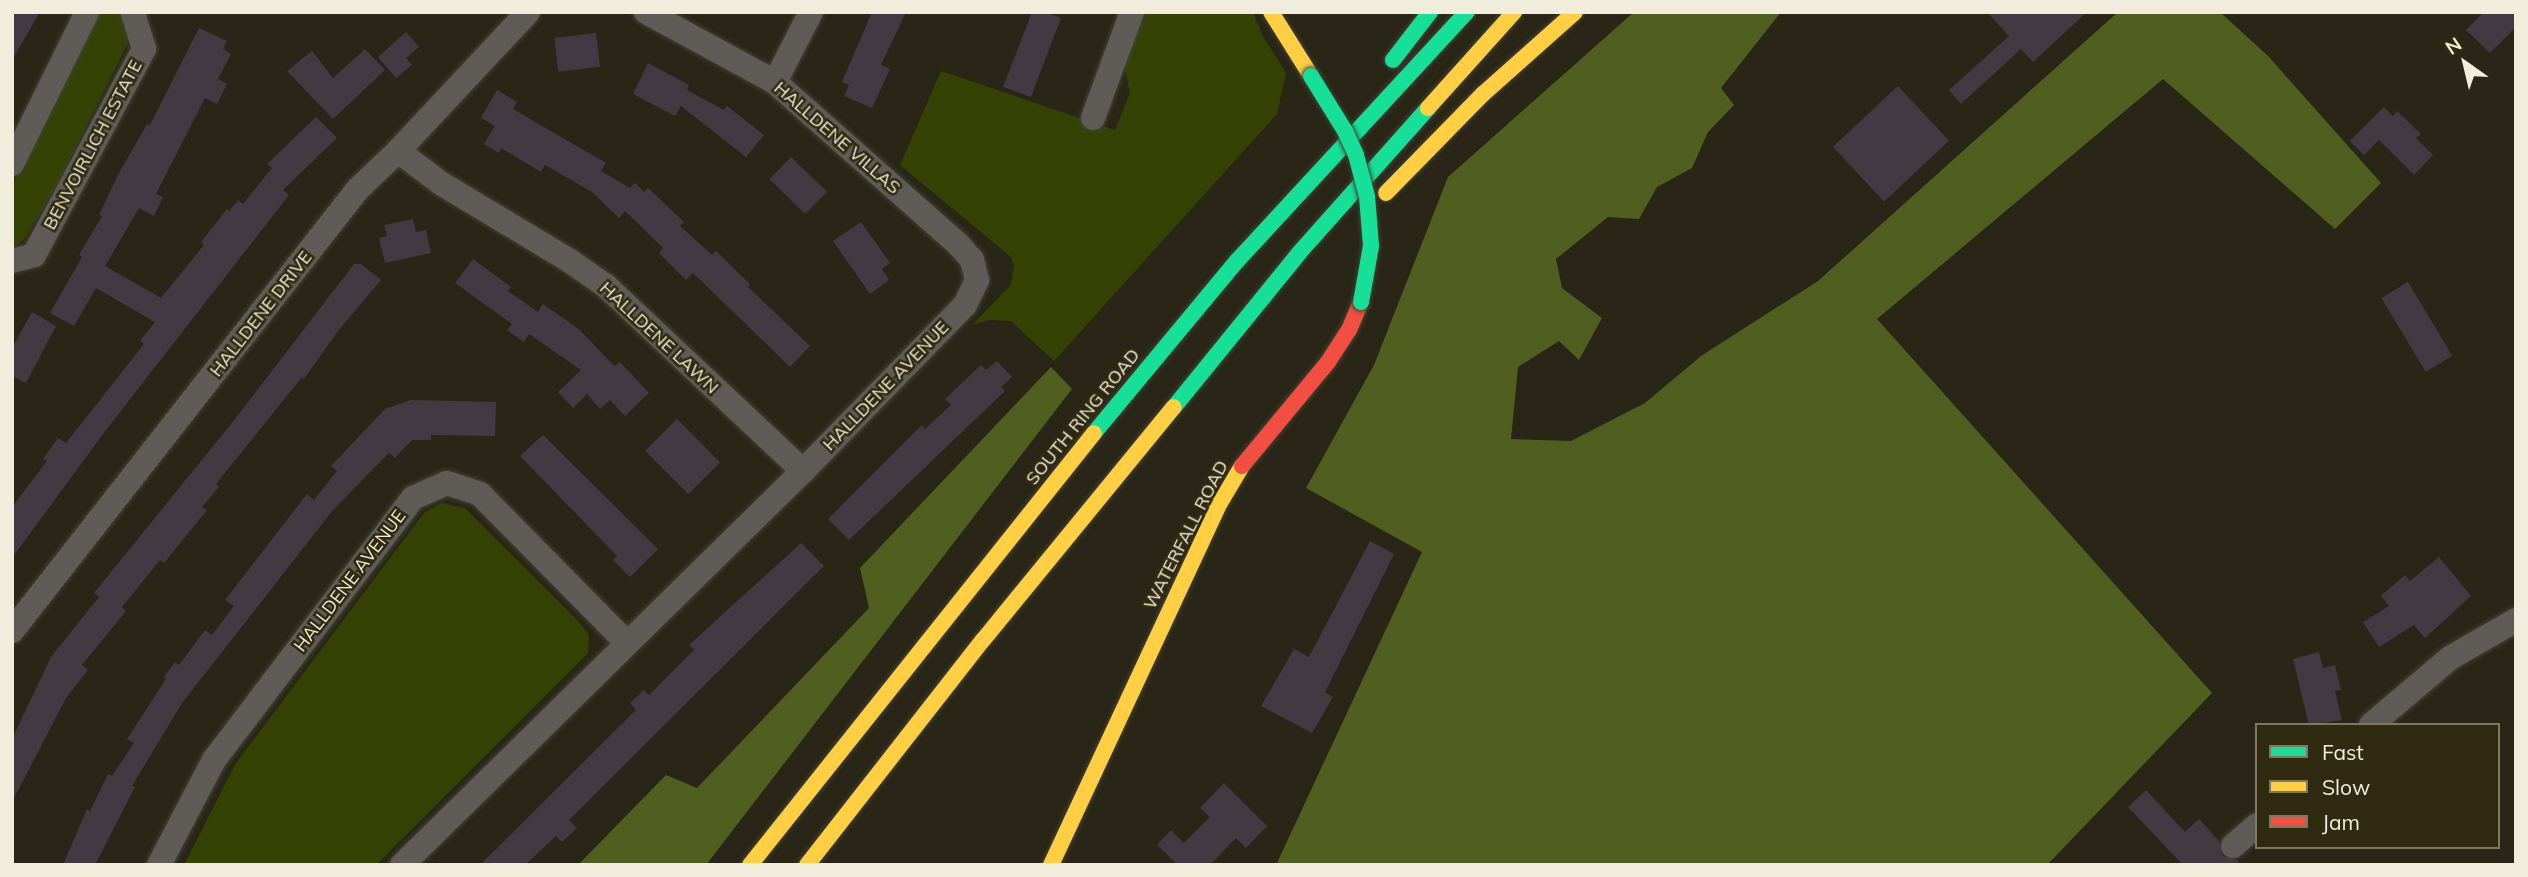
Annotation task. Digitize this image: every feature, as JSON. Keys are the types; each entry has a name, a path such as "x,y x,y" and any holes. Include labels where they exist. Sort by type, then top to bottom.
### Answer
{"main road":[{"name":"WATERFALL ROAD","path":"1051,865 1220,503 1249,455 1328,362 1349,331 1361,302 1371,246 1367,196 1356,155 1345,131 1271,12"},
{"path":"1379,78 1430,12"},
{"name":"SOUTH RING ROAD","path":"750,865 1110,412 1237,261 1468,12"},
{"path":"807,865 983,640 1299,253 1514,12"},
{"path":"1356,225 1483,94 1574,12"},
{"path":"1237,261 1354,110"},
{"path":"1129,464 1264,323"}],"street":[{"path":"12,164 87,12"},
{"name":"BENVOIRLICH ESTATE","path":"12,261 34,255 144,49 133,12"},
{"name":"HALLDENE DRIVE","path":"12,631 358,189 398,151 528,12"},
{"name":"HALLDENE VILLAS","path":"646,12 775,82 972,260 977,280 965,305"},
{"path":"775,82 811,12"},
{"path":"1093,118 1132,12"},
{"name":"HALLDENE LAWN","path":"398,151 442,184 570,261 606,286 803,471"},
{"name":"HALLDENE AVENUE","path":"402,865 803,471 965,305"},
{"name":"HALLDENE AVENUE","path":"159,865 214,760 412,498 447,483 480,494 626,642"},
{"path":"2373,723 2450,658 2516,621"},
{"path":"2233,846 2255,827"}],"green space":[{"path":"100,12 122,12 128,43 56,187 26,237 12,250 12,186"},
{"path":"1141,12 1253,12 1262,35 1286,73 1277,114 1054,361 1011,321 989,320 972,325 1011,285 1014,266 1011,257 900,165 941,71 1115,130 1130,93 1123,61"},
{"path":"1634,12 1781,12 1721,88 1734,105 1708,132 1692,168 1657,187 1639,219 1608,217 1556,259 1562,288 1602,318 1579,360 1559,341 1518,367 1511,439 1571,441 1645,403 1701,356 1818,281 2118,12 2220,12 2269,57 2381,183 2335,229 2163,79 1877,319 2212,693 2047,865 1276,865 1422,552 1306,488 1374,365 1448,177"},
{"path":"1051,367 1072,389 706,865 578,865 666,775 697,788 869,608 860,568"},
{"path":"441,503 465,508 579,622 589,635 588,653 376,865 184,865 236,763 424,513"}],"building":[{"path":"12,12 40,12 12,60"},
{"path":"872,12 906,12 881,65 890,69 872,108 844,96 849,85 842,82"},
{"path":"1032,12 1045,12 1061,18 1031,97 1003,87"},
{"path":"1987,12 2087,12 2033,62 2021,49 1961,104 1949,90 2009,36"},
{"path":"2484,12 2516,12 2516,27 2490,53 2466,30"},
{"path":"199,28 227,41 223,49 231,54 218,79 227,84 217,104 205,98 156,194 163,197 154,216 139,208 105,266 161,298 204,245 201,242 227,209 229,211 238,200 243,204 272,168 267,164 316,117 337,138 283,190 289,195 106,430 12,558 12,507 47,461 43,459 58,438 66,443 144,344 140,341 155,322 96,288 74,326 50,313 82,257 79,255 102,216 99,215 118,175 147,124 150,125"},
{"path":"406,32 419,47 406,58 412,65 396,78 378,57"},
{"path":"596,33 600,67 558,72 554,38"},
{"path":"365,49 385,70 333,119 287,71 312,51 333,78"},
{"path":"648,63 689,85 687,90 724,110 727,106 764,135 746,157 681,106 675,116 633,94"},
{"path":"1898,86 1949,141 1884,202 1833,147"},
{"path":"497,90 517,102 513,109 606,163 601,171 630,188 635,183 644,192 648,188 684,222 680,226 712,255 716,251 750,284 748,287 810,346 790,367 693,273 686,280 659,253 663,248 625,211 619,218 592,192 545,165 541,172 501,148 499,153 484,144 495,126 481,118"},
{"path":"2384,107 2393,116 2397,111 2421,134 2416,138 2433,155 2414,175 2379,140 2364,155 2350,141"},
{"path":"791,157 827,192 805,214 769,179"},
{"path":"413,219 416,232 426,230 431,253 385,263 379,238 387,236 384,225"},
{"path":"861,222 890,263 882,269 889,280 870,294 833,241"},
{"path":"473,259 511,287 508,291 538,312 543,304 580,330 614,366 620,362 649,393 625,416 610,400 600,409 587,394 573,408 558,392 581,370 529,334 524,342 507,330 512,324 455,283"},
{"path":"354,264 361,264 381,280 338,331 304,379 302,377 216,484 219,487 202,507 207,510 164,563 160,560 122,607 126,611 82,665 88,670 66,698 12,802 12,739 51,657 99,597 94,593 235,419"},
{"path":"2408,282 2452,356 2426,372 2381,298"},
{"path":"32,312 56,326 26,383 12,376 12,348"},
{"path":"997,361 1012,377 1001,387 1005,391 849,540 828,519 922,425 925,429 951,405 945,399 981,365 986,370"},
{"path":"411,400 496,402 495,436 431,435 431,440 412,440 395,458 389,453 333,510 182,703 132,786 135,787 95,865 63,865 87,809 90,811 108,774 112,776 134,743 127,739 175,662 179,665 205,630 212,635 234,606 225,600 307,494 314,500 337,471 331,466 385,409"},
{"path":"677,419 720,462 688,494 645,451"},
{"path":"543,435 658,549 630,577 613,560 617,556 520,456"},
{"path":"1370,541 1394,554 1325,692 1333,697 1312,733 1261,706 1294,649 1309,657"},
{"path":"801,543 824,566 569,820 577,828 562,842 556,836 525,865 480,865 636,710 630,703 644,690 649,695 694,650 689,645"},
{"path":"2439,557 2471,596 2425,638 2414,625 2379,647 2363,622 2389,606 2381,596 2405,575 2410,581"},
{"path":"2319,652 2323,668 2335,665 2341,690 2335,691 2342,720 2309,723 2293,659"},
{"path":"1224,783 1267,826 1246,848 1236,838 1210,865 1178,865 1157,845 1171,830 1184,843 1210,817 1200,808"},
{"path":"2146,790 2185,832 2199,819 2219,841 2222,856 2237,860 2241,865 2183,865 2128,807"}],"traffic: fast":[{"path":"1393,60 1430,12"},
{"path":"1094,433 1237,261 1467,12"},
{"path":"1311,76 1345,131 1356,155 1367,196 1371,246 1361,302"},
{"path":"1174,407 1299,253 1428,108"}],"traffic: slow":[{"path":"1271,12 1311,76"},
{"path":"1428,108 1514,12"},
{"path":"1386,193 1483,94 1575,12"},
{"path":"807,865 983,640 1174,407"},
{"path":"750,865 1094,433"},
{"path":"1051,865 1220,503 1242,466"}],"traffic: jam":[{"path":"1242,466 1328,362 1349,330 1361,302"}]}
